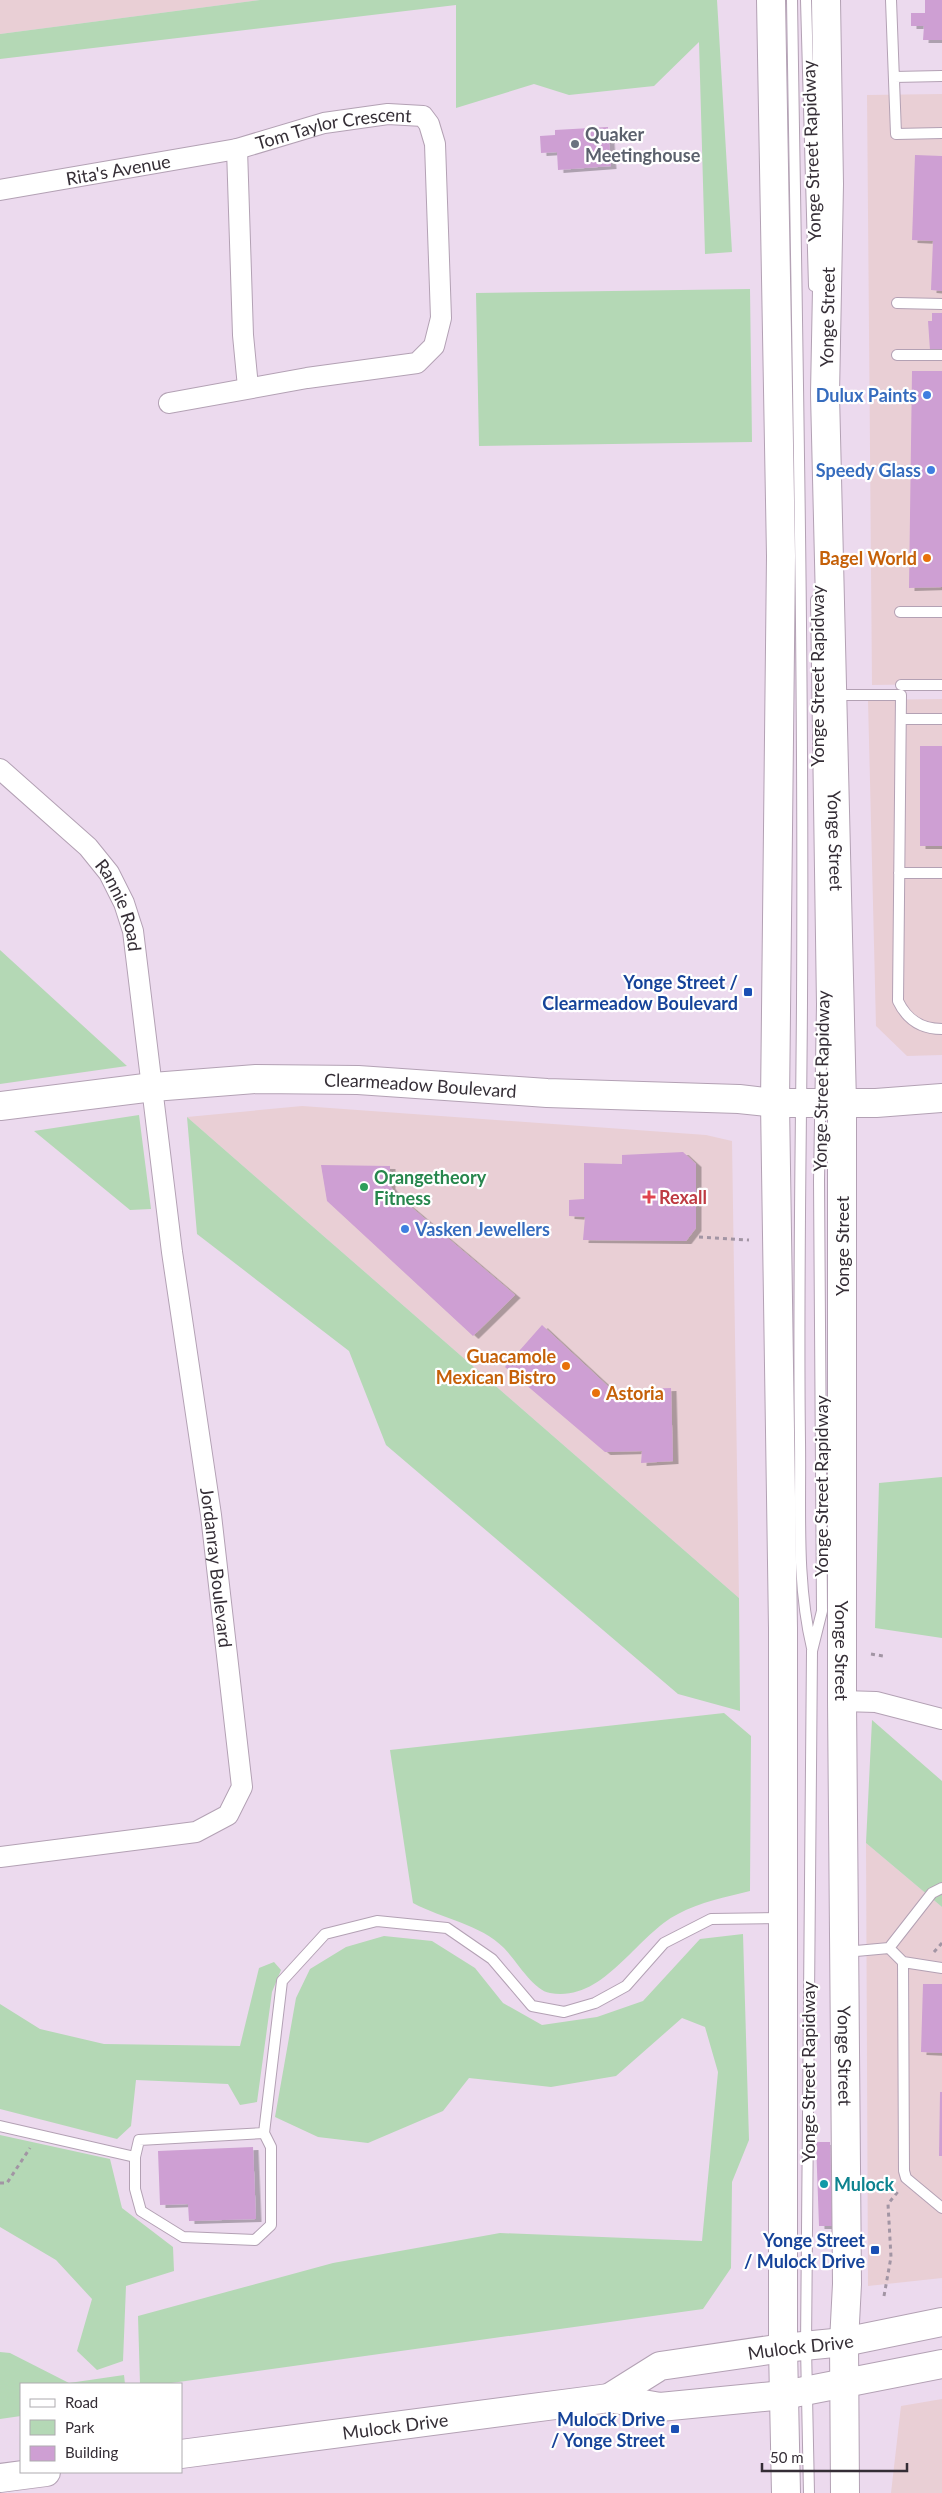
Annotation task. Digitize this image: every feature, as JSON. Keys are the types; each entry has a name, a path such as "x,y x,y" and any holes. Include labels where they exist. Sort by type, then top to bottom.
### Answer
{"main road":[{"name":"Yonge Street","path":"771,0 781,556 842,1701 848,2284 844,2342 845,2493"},
{"name":"Yonge Street","path":"786,2493 796,2393 784,1918 783,1628 832,695 825,394 829,184 826,0"},
{"name":"Clearmeadow Boulevard","path":"0,1106 153,1087 256,1079 358,1080 547,1093 810,1103 876,1103 942,1098"},
{"name":"Mulock Drive","path":"609,2398 660,2366 844,2342 942,2322"},
{"name":"Mulock Drive","path":"182,2454 609,2398 660,2407 796,2393 942,2364"},
{"path":"0,2478 38,2473"}],"street":[{"name":"Tom Taylor Crescent","path":"168,403 248,387 417,363 434,346 441,318 435,144 429,124 423,116 388,114 324,123 237,149 243,335 248,387"},
{"name":"Rita's Avenue","path":"0,190 237,149"},
{"name":"Rannie Road","path":"0,769 88,848 109,873 124,903 133,931 139,969 146,1052 153,1087"},
{"name":"Jordanray Boulevard","path":"0,1857 196,1832 228,1815 242,1788 211,1515 172,1252 153,1087"},
{"path":"842,1701 876,1702 942,1719"}],"lane":[{"name":"Yonge Street Rapidway","path":"792,0 798,405 802,992 810,1103 822,1610 812,1651 795,2347"},
{"name":"Yonge Street Rapidway","path":"806,0 814,296"},
{"path":"891,0 896,134 942,133"},
{"path":"894,77 942,76"},
{"path":"897,303 942,304"},
{"path":"815,355 816,465"},
{"path":"897,355 942,355"},
{"name":"Yonge Street Rapidway","path":"812,1651 803,1611 799,1382 810,1103 822,1005 816,584"},
{"path":"900,612 942,612"},
{"path":"901,685 942,685"},
{"path":"832,695 901,695 898,1001 903,1012 914,1023 931,1029 942,1029"},
{"path":"901,719 942,719"},
{"path":"899,873 942,873"},
{"path":"844,1952 889,1948 932,1893 942,1888"},
{"path":"264,2133 139,2140 135,2157 135,2189 141,2211 183,2237 255,2240 271,2226 271,2147 264,2133 282,1980 325,1934 377,1921 447,1928 492,1959 532,2006 564,2012 595,2003 626,1986 664,1943 710,1919 784,1918"},
{"path":"889,1948 903,1962 942,1968"},
{"path":"903,1962 904,2163 906,2178 942,2208"},
{"path":"0,2126 135,2157"},
{"path":"796,2393 809,2493"}],"path":[{"path":"699,1237 749,1240"},
{"path":"871,1654 883,1656"},
{"path":"0,2183 8,2183 39,2135"},
{"path":"884,2296 891,2257 888,2204 906,2178"}],"shaded area":[{"path":"0,0 260,0 0,34"},
{"path":"942,94 942,684 872,685 867,95"},
{"path":"942,699 942,1055 907,1056 876,1026 868,700"},
{"path":"302,1106 706,1135 732,1141 739,1598 187,1117"},
{"path":"866,1843 942,1907 942,2278 868,2286"},
{"path":"942,2399 942,2493 891,2493 901,2406"}],"green space":[{"path":"260,0 717,0 732,252 705,254 699,42 654,86 569,95 534,84 456,108 456,5 0,59 0,34"},
{"path":"750,289 752,442 479,446 476,293"},
{"path":"0,950 127,1066 0,1084"},
{"path":"139,1115 151,1209 130,1210 34,1131"},
{"path":"187,1117 739,1598 740,1711 678,1694 386,1445 349,1351 197,1234"},
{"path":"942,1477 942,1638 875,1628 879,1483"},
{"path":"724,1713 751,1736 750,1891 704,1903 678,1914 663,1924 603,1978 587,1988 569,1993 550,1993 544,1991 531,1981 504,1948 484,1933 413,1903 390,1750"},
{"path":"872,1720 942,1781 942,1907 866,1843"},
{"path":"743,1934 749,2140 732,2182 731,2268 703,2309 171,2383 140,2383 138,2316 333,2263 500,2233 702,2241 718,2072 705,2027 682,2018 616,2076 551,2087 469,2078 443,2111 368,2143 318,2137 275,2117 296,1998 310,1969 346,1947 384,1936 432,1941 475,1968 503,2003 542,2025 597,2017 643,2001 700,1939"},
{"path":"274,1962 281,1970 272,1992 257,2102 240,2105 228,2084 136,2080 131,2126 117,2139 0,2109 0,2004 40,2029 104,2044 240,2046 259,1968"},
{"path":"0,2135 110,2159 122,2208 173,2247 174,2271 126,2286 123,2361 97,2370 77,2351 92,2299 56,2260 0,2227"},
{"path":"0,2352 10,2353 69,2383 20,2383 20,2416 0,2419"},
{"path":"124,2375 125,2383 69,2383"}],"building":[{"path":"925,0 942,0 942,40 923,40 924,26 911,26 911,13 925,13"},
{"name":"Quaker Meetinghouse","path":"608,127 611,166 558,170 557,152 541,153 540,136 555,135 555,130"},
{"path":"915,155 942,156 942,291 931,290 933,241 912,240"},
{"path":"932,313 942,313 942,350 930,350 928,321 932,321"},
{"path":"912,371 942,371 942,587 909,588"},
{"path":"920,746 942,746 942,846 920,846"},
{"path":"683,1152 696,1164 696,1228 686,1241 583,1240 585,1217 569,1216 569,1200 584,1199 584,1163 622,1164 622,1155"},
{"path":"321,1165 390,1166 390,1186 397,1195 515,1295 473,1336 327,1201"},
{"path":"542,1325 612,1390 671,1388 673,1461 641,1463 642,1451 605,1452 505,1367"},
{"path":"923,1984 942,1984 942,2053 921,2052"},
{"path":"940,2092 942,2092 942,2156 939,2156"},
{"name":"Mulock","path":"816,2142 830,2142 832,2226 819,2226"},
{"path":"253,2147 256,2219 189,2221 188,2204 160,2205 158,2151"}],"place":[{"name":"Quaker Meetinghouse","path":"575,144"},
{"name":"Dulux Paints","path":"927,395"},
{"name":"Speedy Glass","path":"931,470"},
{"name":"Bagel World","path":"927,558"},
{"name":"Yonge Street / Clearmeadow Boulevard","path":"748,992"},
{"name":"Orangetheory Fitness","path":"364,1187"},
{"name":"Rexall","path":"649,1197"},
{"name":"Vasken Jewellers","path":"405,1229"},
{"name":"Guacamole Mexican Bistro","path":"566,1366"},
{"name":"Astoria","path":"596,1393"},
{"name":"Mulock","path":"824,2184"},
{"name":"Yonge Street / Mulock Drive","path":"875,2250"},
{"name":"Mulock Drive / Yonge Street","path":"675,2429"}]}
